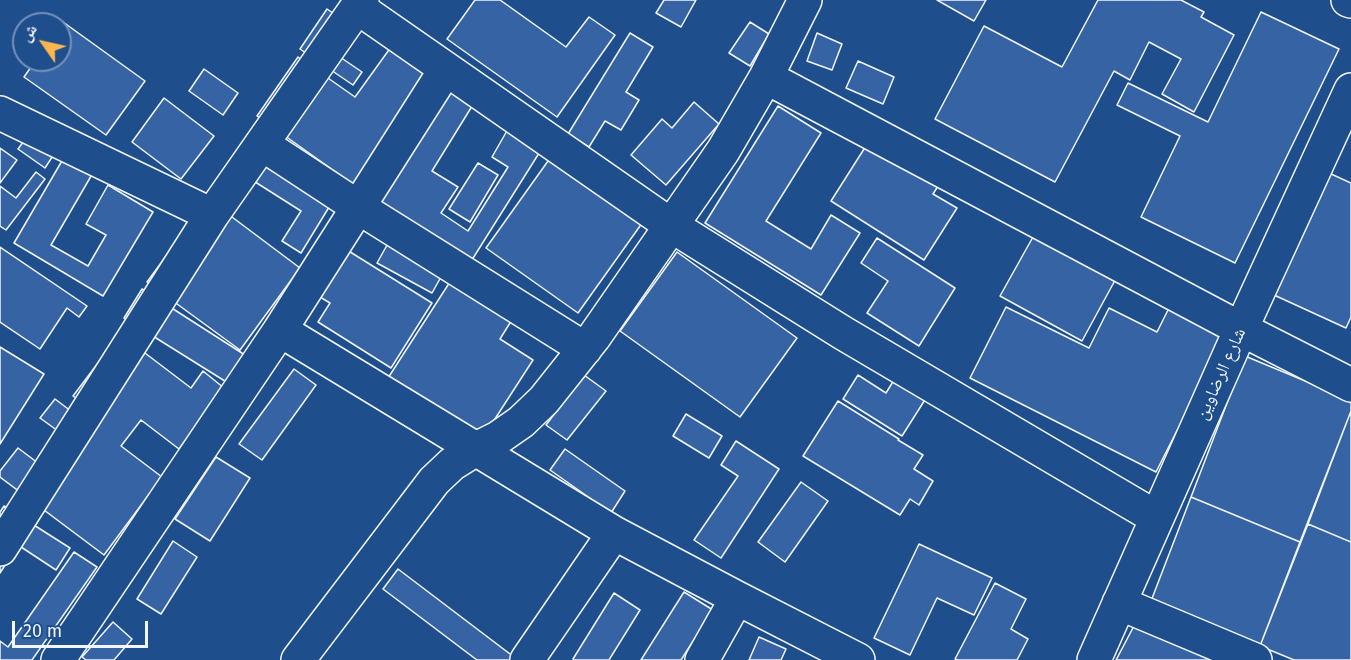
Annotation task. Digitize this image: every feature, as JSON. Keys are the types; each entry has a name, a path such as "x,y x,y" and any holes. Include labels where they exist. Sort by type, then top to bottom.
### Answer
{"street":[{"path":"298,660 434,481 452,464 521,422 544,400 585,349 723,151 766,77 805,0"},
{"path":"0,549 212,215 360,4 446,69 672,226 843,333 1157,518"},
{"path":"58,660 280,330 446,69"},
{"path":"766,77 1241,329 1351,384"},
{"name":"شارع الرضاوين","path":"1094,660 1241,329 1351,90"},
{"path":"0,113 212,215"},
{"path":"261,144 585,349"},
{"path":"280,330 614,533 858,660"},
{"path":"526,660 614,533"},
{"path":"702,660 737,598"},
{"path":"1119,603 1255,660"}],"building":[{"path":"475,0 500,0 566,47 589,17 615,35 557,117 447,39"},
{"path":"664,0 696,0 681,27 656,13"},
{"path":"937,0 986,0 974,21"},
{"path":"1098,0 1181,0 1204,12 1201,17 1234,35 1194,112 1162,94 1181,59 1149,42 1130,80 1114,71 1055,182 935,119 984,26 1062,67"},
{"path":"327,9 355,28 337,55 362,72 353,85 300,49"},
{"path":"1261,12 1339,49 1235,263 1141,217 1180,136 1117,105 1128,83 1208,122"},
{"path":"750,22 769,34 750,66 729,53"},
{"path":"72,28 145,81 106,135 24,77 28,72 72,72"},
{"path":"630,33 653,47 626,92 639,100 621,130 605,121 589,147 568,134"},
{"path":"817,33 842,44 832,70 807,61"},
{"path":"391,47 431,74 354,185 257,116 298,57 355,97"},
{"path":"858,61 894,77 883,104 846,88"},
{"path":"204,69 238,93 223,115 189,91"},
{"path":"443,83 474,103 432,171 458,187 441,213 468,231 508,167 492,157 508,129 541,150 470,263 370,199"},
{"path":"164,98 214,136 181,179 132,142"},
{"path":"694,102 719,124 666,185 631,155 662,119 672,128"},
{"path":"778,106 821,133 766,221 811,249 831,215 860,233 821,295 705,223"},
{"path":"32,130 58,148 45,168 18,149"},
{"path":"871,138 940,183 933,194 957,208 924,260 831,201"},
{"path":"0,148 17,160 0,183"},
{"path":"254,151 334,199 301,253 282,241 301,211 241,173"},
{"path":"66,154 94,171 51,245 88,266 106,235 86,224 108,185 153,212 103,296 14,243"},
{"path":"553,154 645,219 578,313 486,248"},
{"path":"478,163 498,175 470,222 449,209"},
{"path":"36,172 45,179 6,230 0,226 0,186 16,198"},
{"path":"1329,173 1351,183 1351,317 1346,328 1274,295"},
{"path":"208,199 300,268 240,350 147,282"},
{"path":"1038,228 1119,273 1082,341 1000,296"},
{"path":"391,238 446,268 432,293 377,263"},
{"path":"877,238 955,288 919,346 867,313 888,281 861,263"},
{"path":"339,245 432,303 391,368 318,322 330,303 310,291"},
{"path":"0,247 87,306 79,317 67,308 40,349 0,322"},
{"path":"677,252 797,338 740,417 620,331"},
{"path":"457,271 518,310 500,339 533,360 482,439 388,378"},
{"path":"142,289 245,355 228,383 124,318"},
{"path":"1170,306 1226,334 1156,472 970,378 1006,307 1089,348 1109,308 1157,332"},
{"path":"120,334 191,388 203,371 224,388 179,449 141,420 121,446 162,477 104,555 0,477 0,471 18,448 46,469 69,439 40,418 55,399 92,427 100,415 73,396"},
{"path":"0,347 44,374 0,444"},
{"path":"1245,356 1351,400 1351,411 1300,542 1191,497"},
{"path":"294,369 316,385 262,460 239,444"},
{"path":"584,375 606,391 567,440 546,425"},
{"path":"858,375 886,393 897,375 928,395 902,436 843,399"},
{"path":"838,401 923,455 914,469 933,481 919,505 910,499 900,515 803,456"},
{"path":"1351,411 1351,542 1308,524"},
{"path":"686,414 722,436 709,458 673,436"},
{"path":"736,441 779,469 721,558 694,540 738,476 721,465"},
{"path":"565,449 625,491 611,513 550,470"},
{"path":"216,457 250,478 210,541 175,519"},
{"path":"801,482 828,501 785,562 758,542"},
{"path":"1191,497 1300,542 1260,646 1151,601"},
{"path":"4,506 70,548 56,570 18,545 0,573 0,512"},
{"path":"1308,524 1351,542 1351,660 1294,660 1260,646"},
{"path":"173,541 197,557 161,614 137,599"},
{"path":"919,544 992,578 974,615 937,598 910,655 874,638"},
{"path":"74,552 97,567 32,660 0,660 0,641 8,647"},
{"path":"398,569 518,660 477,660 383,589"},
{"path":"995,583 1026,599 1011,629 1028,639 1017,660 955,659"},
{"path":"684,592 713,610 681,660 641,660"},
{"path":"614,593 640,610 609,660 574,660 573,659"},
{"path":"113,622 132,639 114,660 86,660 82,657"},
{"path":"1135,624 1214,660 1116,660"},
{"path":"759,637 786,649 781,660 749,660"}]}
